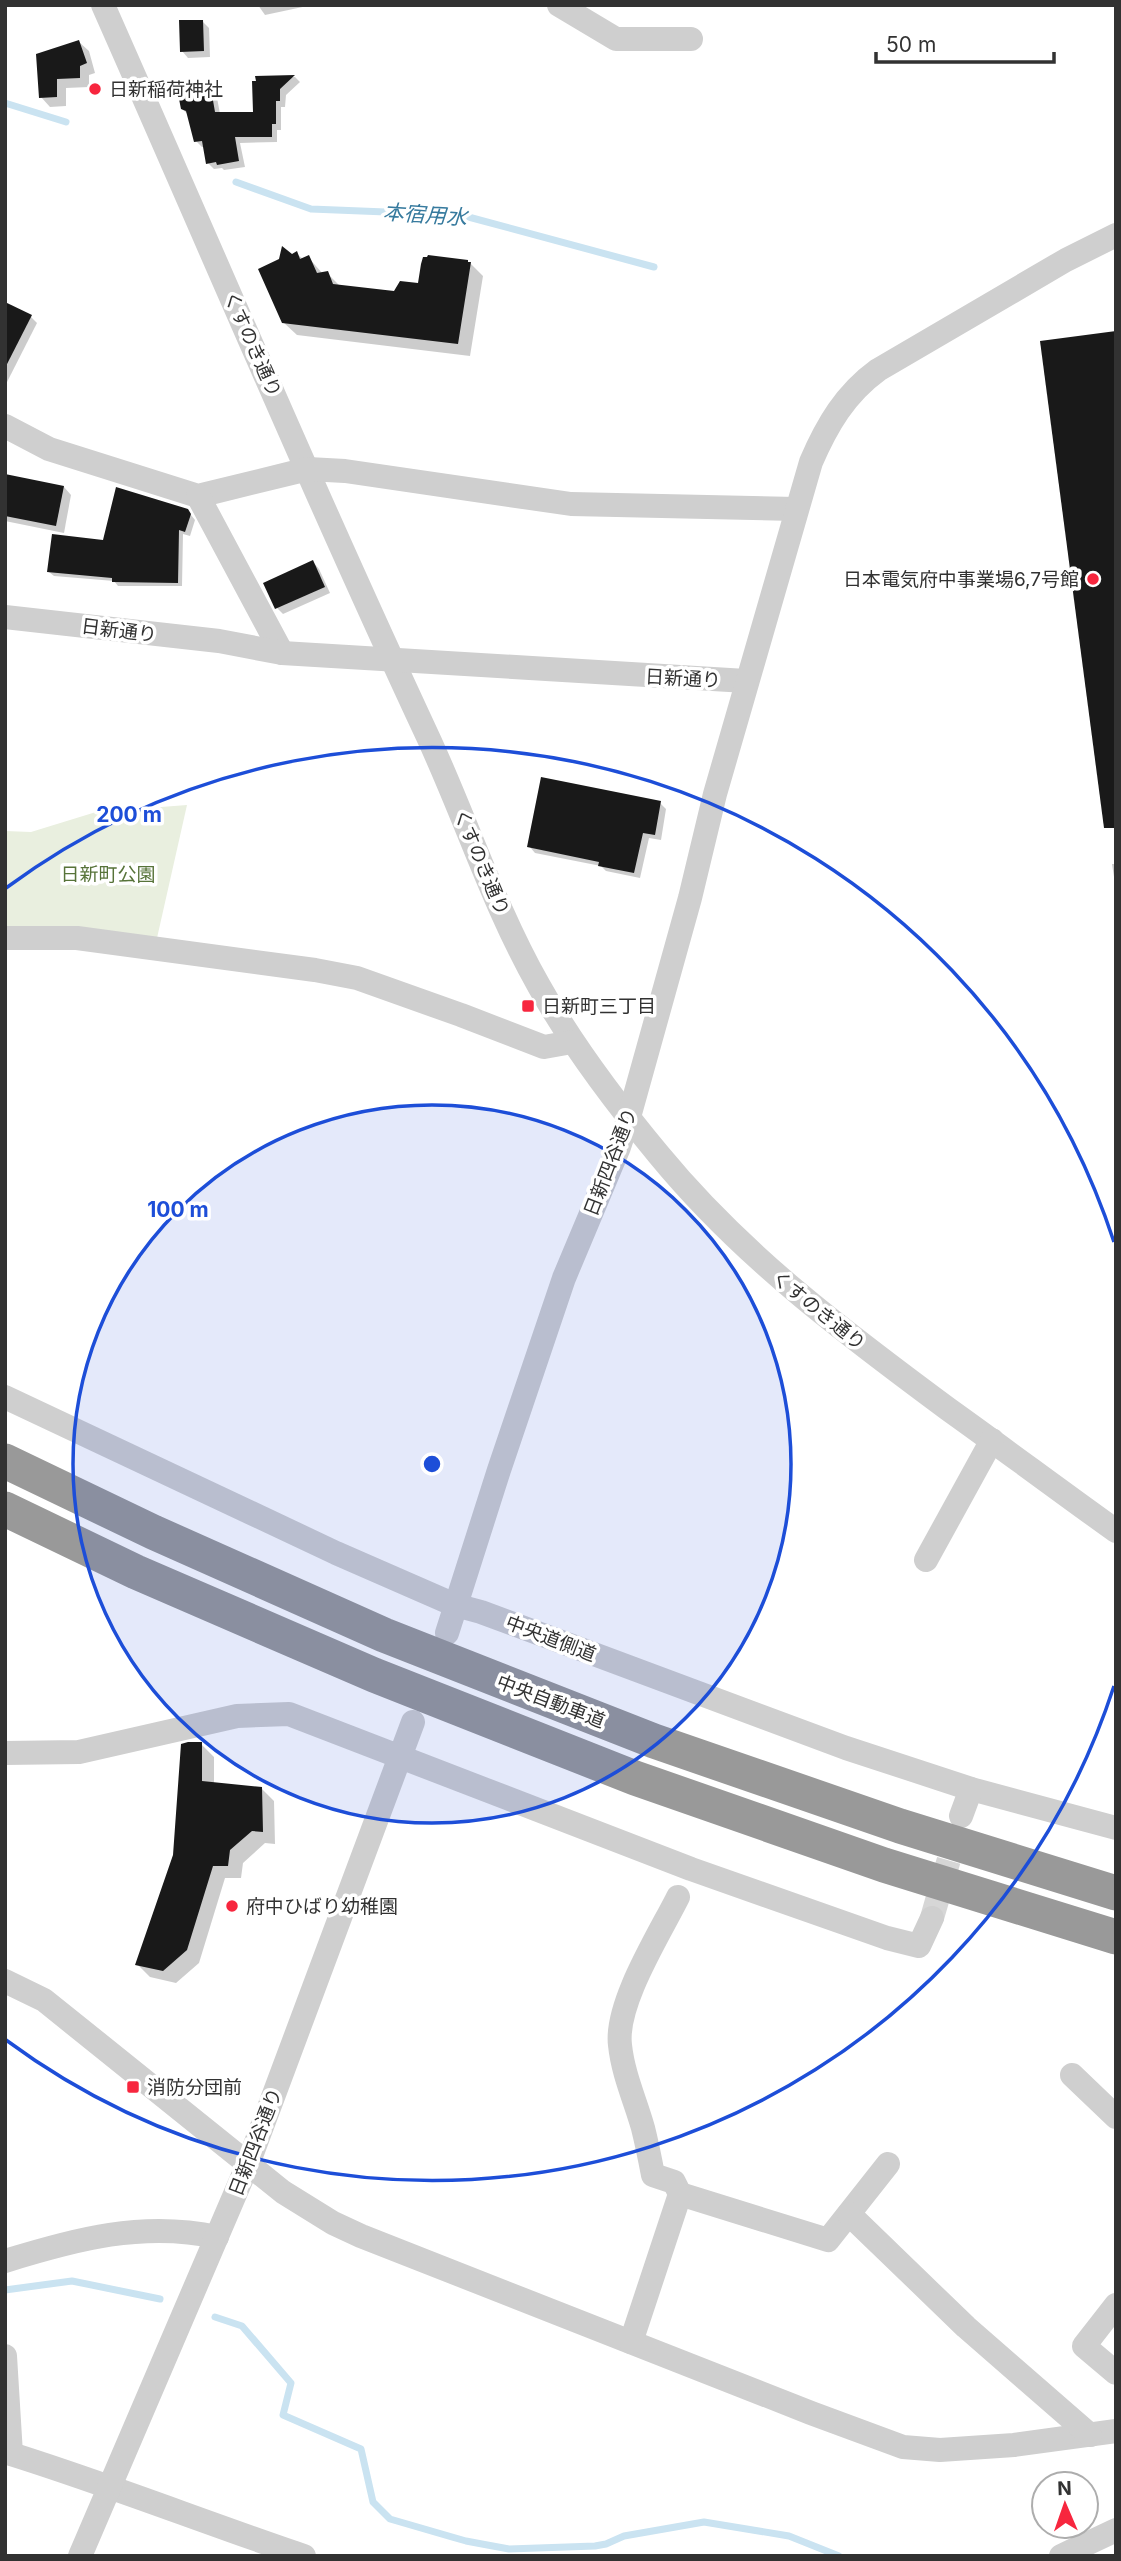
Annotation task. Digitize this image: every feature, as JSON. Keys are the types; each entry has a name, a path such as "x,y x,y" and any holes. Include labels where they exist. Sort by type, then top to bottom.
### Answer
{"highway":[{"name":"中央自動車道","path":"5,1461 153,1532 384,1635 641,1736 900,1826 1116,1893"},
{"name":"中央自動車道","path":"5,1509 136,1572 374,1675 635,1778 884,1864 1116,1937"}],"street":[{"name":"くすのき通り","path":"103,5 391,660 448,781 484,871 537,983 572,1042 687,1187 760,1262 845,1333 1116,1531"},
{"path":"559,5 616,38 691,39"},
{"name":"日新通り","path":"5,617 219,641 282,653 746,681 796,509 821,438 842,403 864,380 902,355 1116,234"},
{"path":"5,426 49,449 198,496 308,469 345,471 571,503 796,509"},
{"path":"198,496 282,653"},
{"name":"日新四谷通り","path":"447,1633 564,1278 629,1117 746,681"},
{"path":"5,938 77,938 315,970 357,978 544,1047 572,1042"},
{"name":"中央道側道","path":"5,1397 336,1553 455,1605 481,1612 846,1748 971,1789 1116,1828"},
{"path":"926,1560 992,1440"},
{"path":"5,1753 79,1752 237,1716 289,1714 691,1869 887,1938 919,1946 932,1918"},
{"name":"日新四谷通り","path":"80,2556 248,2164 413,1722"},
{"path":"961,1816 971,1789"},
{"path":"631,2342 680,2194 674,2182 653,2175 642,2126 630,2092 620,2043 623,2015 640,1971 678,1897"},
{"path":"5,1981 44,2000 283,2192 333,2223 361,2236 903,2447 940,2450 1014,2445 1116,2431"},
{"path":"1072,2075 1116,2117"},
{"path":"680,2194 828,2240 888,2164"},
{"path":"849,2214 966,2327 1090,2435"},
{"path":"5,2261 71,2241 146,2230 186,2230 217,2236"},
{"path":"1116,2305 1084,2346 1116,2373"},
{"path":"5,2356 8,2454 111,2486 304,2556"},
{"path":"1061,2556 1116,2530"}],"green space":[{"name":"日新町公園","path":"187,805 157,938 5,929 5,831 31,832 96,812"}],"building":[{"path":"179,20 203,20 204,51 180,52"},
{"path":"79,40 87,63 80,66 80,78 57,79 57,97 39,98 36,54"},
{"path":"295,75 280,89 280,101 276,101 276,124 272,124 272,137 235,137 239,161 206,164 202,141 194,142 186,111 181,109 177,89 210,83 215,112 253,112 252,81 256,81 255,76"},
{"path":"282,246 292,254 297,251 300,259 309,255 317,273 328,271 333,284 394,291 400,281 418,283 423,257 428,255 468,260 471,262 458,344 282,323 258,269 279,259"},
{"path":"5,302 32,315 5,368"},
{"name":"日本電気府中事業場6,7号館","path":"1116,331 1116,828 1104,828 1040,341"},
{"path":"5,474 64,486 56,526 5,516"},
{"path":"116,487 188,509 191,514 185,532 179,530 178,583 112,582 112,578 47,572 52,534 103,540"},
{"path":"313,560 325,587 275,609 263,583"},
{"path":"541,777 661,801 655,835 643,833 634,873 598,866 599,862 527,847"},
{"name":"府中ひばり幼稚園","path":"202,1742 202,1781 262,1787 263,1832 252,1831 230,1850 228,1866 213,1866 187,1950 163,1971 135,1965 173,1855 181,1744"}],"waterway":[{"name":"本宿用水","path":"5,103 66,122"},
{"name":"本宿用水","path":"236,182 311,209 461,215 654,267"},
{"path":"5,2290 72,2281 160,2299"},
{"path":"215,2317 242,2326 291,2383 283,2415 361,2449 373,2502 390,2519 466,2541 509,2549 595,2546 624,2536 704,2522 789,2536 839,2556"}],"tunnel":[{"path":"932,1918 958,1828"}],"place":[{"name":"日新稲荷神社","path":"95,89"},
{"name":"日本電気府中事業場6,7号館","path":"1093,579"},
{"name":"日新町三丁目","path":"528,1006"},
{"name":"府中ひばり幼稚園","path":"232,1906"},
{"name":"消防分団前","path":"133,2087"}]}
